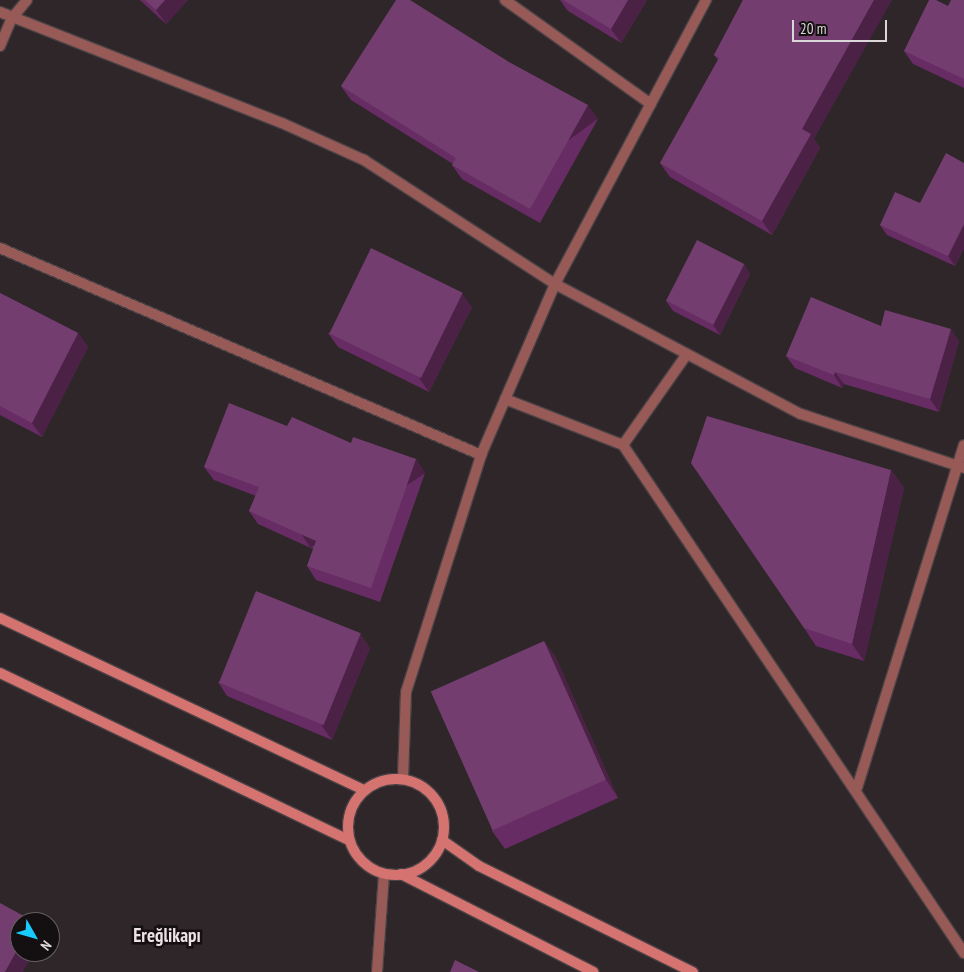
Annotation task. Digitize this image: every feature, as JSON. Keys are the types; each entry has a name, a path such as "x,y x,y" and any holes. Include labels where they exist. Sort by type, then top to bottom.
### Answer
{"main road":[{"path":"0,618 364,790"},
{"path":"0,673 349,840"},
{"path":"389,778 403,778 423,786 441,807 442,840 429,863 400,874 384,874 357,857 349,840 350,810 364,790 389,778"},
{"path":"442,840 479,866 694,972"},
{"path":"400,874 594,972"}],"street":[{"path":"0,46 12,18 27,0"},
{"path":"505,0 651,104"},
{"path":"403,778 406,692 481,455 555,284 706,0"},
{"path":"0,12 282,123 364,160 555,284 801,414 960,467"},
{"path":"0,248 481,455"},
{"path":"623,445 687,354"},
{"path":"505,399 623,445 857,788 964,953"},
{"path":"857,788 960,467 964,445"},
{"path":"377,972 384,874"}],"building":[{"path":"145,0 165,0 156,10"},
{"path":"396,0 410,0 509,62 588,105 530,209 452,165 456,158 341,86"},
{"path":"563,0 628,0 611,29"},
{"path":"743,0 874,0 802,129 811,134 762,221 660,163 719,58 714,55"},
{"path":"929,0 936,0 948,6 951,0 964,0 964,79 904,51"},
{"path":"946,153 964,163 964,224 948,256 880,225 895,192 920,203"},
{"path":"697,240 744,264 713,325 666,301"},
{"path":"371,248 463,293 421,378 329,333"},
{"path":"0,293 78,333 32,423 0,406"},
{"path":"811,297 881,326 885,310 951,329 930,399 835,372 834,375 786,356"},
{"path":"229,403 287,426 292,417 351,443 353,437 416,459 371,588 307,566 316,541 249,511 259,487 204,467"},
{"path":"707,416 891,470 852,644 804,628 691,463"},
{"path":"256,591 361,633 324,725 219,683"},
{"path":"544,641 606,780 493,830 431,691"},
{"path":"0,903 16,912 10,912 11,962 5,972 0,972"},
{"path":"455,960 479,972 450,972"}],"district":[{"name":"Ereğlikapı","path":"167,936"}]}
